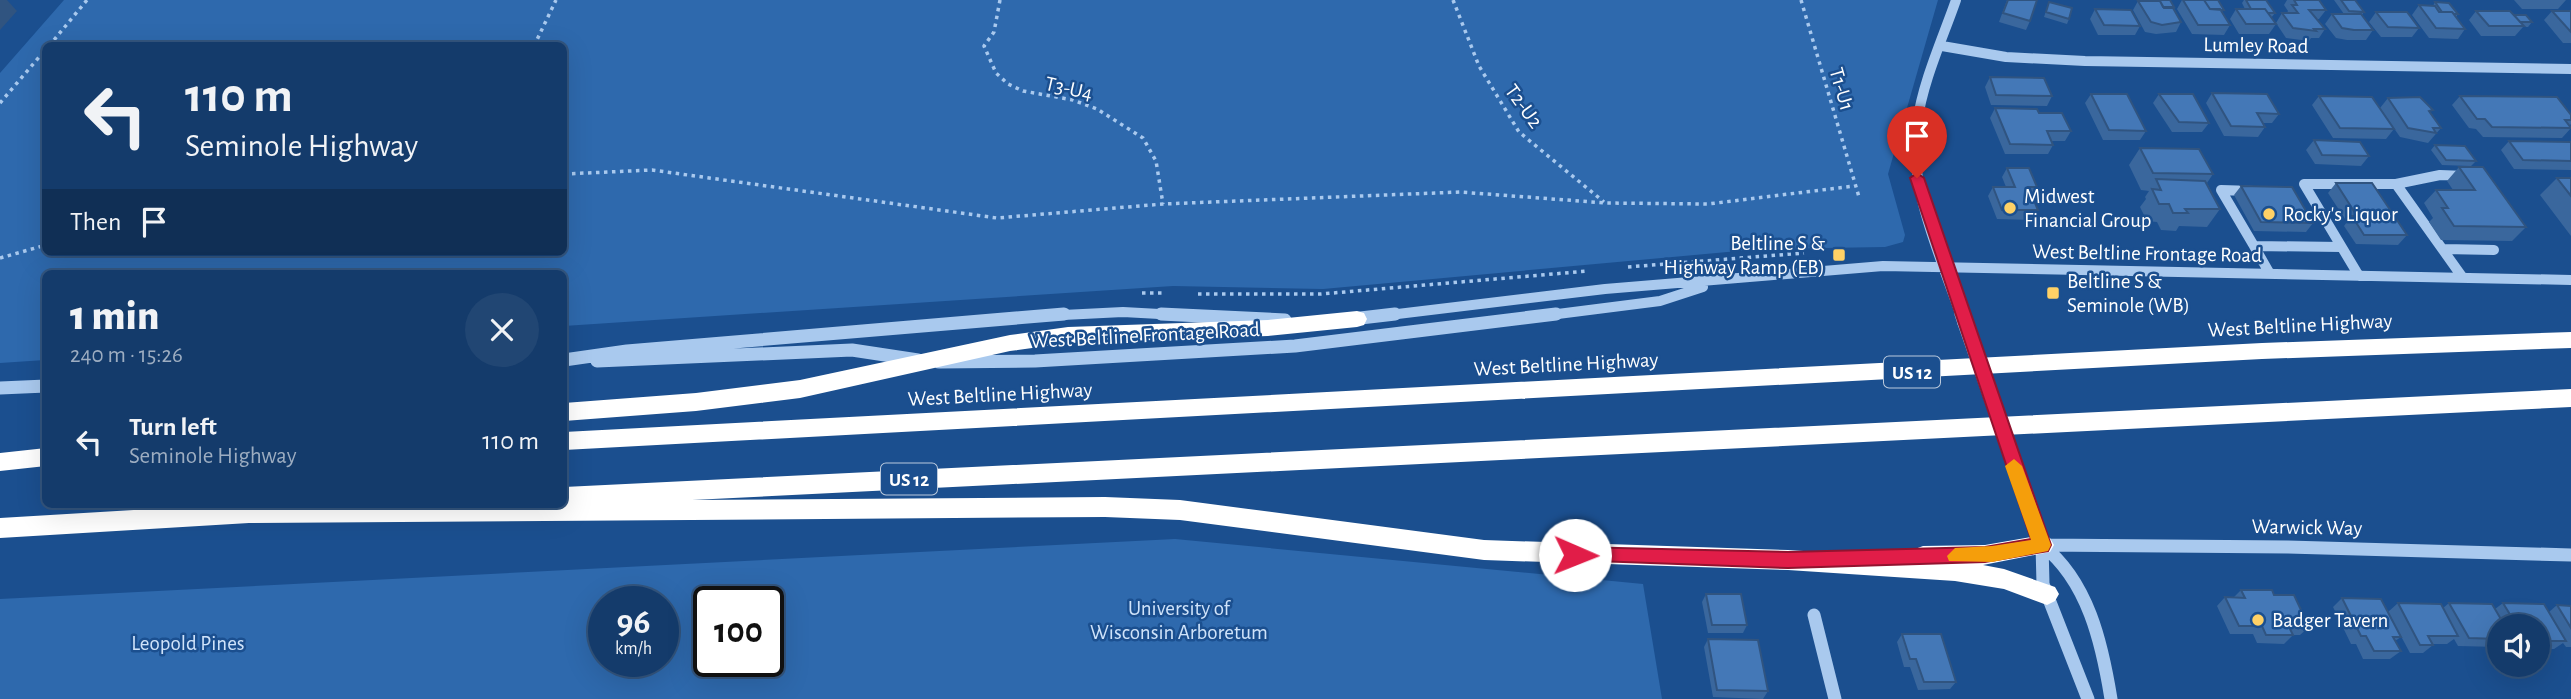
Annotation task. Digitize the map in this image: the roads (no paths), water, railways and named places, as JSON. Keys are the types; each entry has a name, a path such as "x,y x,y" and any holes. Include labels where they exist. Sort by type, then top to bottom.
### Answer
{"highway":[{"path":"567,412 696,402 800,389 1010,343 1068,335 1268,328 1357,319"},
{"name":"West Beltline Highway","path":"567,441 1981,368 2262,351 2571,340"},
{"name":"US 12","path":"567,497 2571,398"},
{"path":"0,462 42,457"},
{"path":"0,470 42,467"},
{"path":"249,513 1105,507 1181,510 1484,550 1788,560 1983,574 2047,594"},
{"path":"0,528 347,508"},
{"path":"1788,560 1985,555 2042,545"}],"street":[{"path":"1956,0 1917,122 1917,178 1964,323 2042,545 2074,578 2095,637 2111,699"},
{"name":"Lumley Road","path":"1942,46 2006,57 2085,61 2571,69"},
{"path":"2359,276 2304,184 2396,184 2440,175 2480,177"},
{"path":"2396,184 2463,278"},
{"path":"2270,192 2221,190 2270,274"},
{"path":"2254,246 2341,247"},
{"path":"2444,249 2494,250"},
{"name":"West Beltline Frontage Road","path":"567,360 627,351 1074,313 1123,312 1290,321 1357,319 1605,289 1883,266 2571,280"},
{"name":"West Beltline Frontage Road","path":"567,360 624,362 852,350 930,361 999,362 1295,346 1660,301 1724,281"},
{"path":"0,388 42,386"},
{"path":"2042,545 2040,570 2047,594 2088,699"},
{"name":"Warwick Way","path":"2042,545 2288,547 2571,555"},
{"path":"1814,615 1835,699"}],"place":[{"name":"Midwest Financial Group","path":"2010,208"},
{"name":"Rocky's Liquor","path":"2269,214"},
{"name":"Beltline S & Highway Ramp (EB)","path":"1839,255"},
{"name":"Beltline S & Seminole (WB)","path":"2053,293"},
{"name":"Badger Tavern","path":"2258,620"}],"park label":[{"name":"University of Wisconsin Arboretum","path":"1179,620"},
{"name":"Leopold Pines","path":"188,643"}]}
